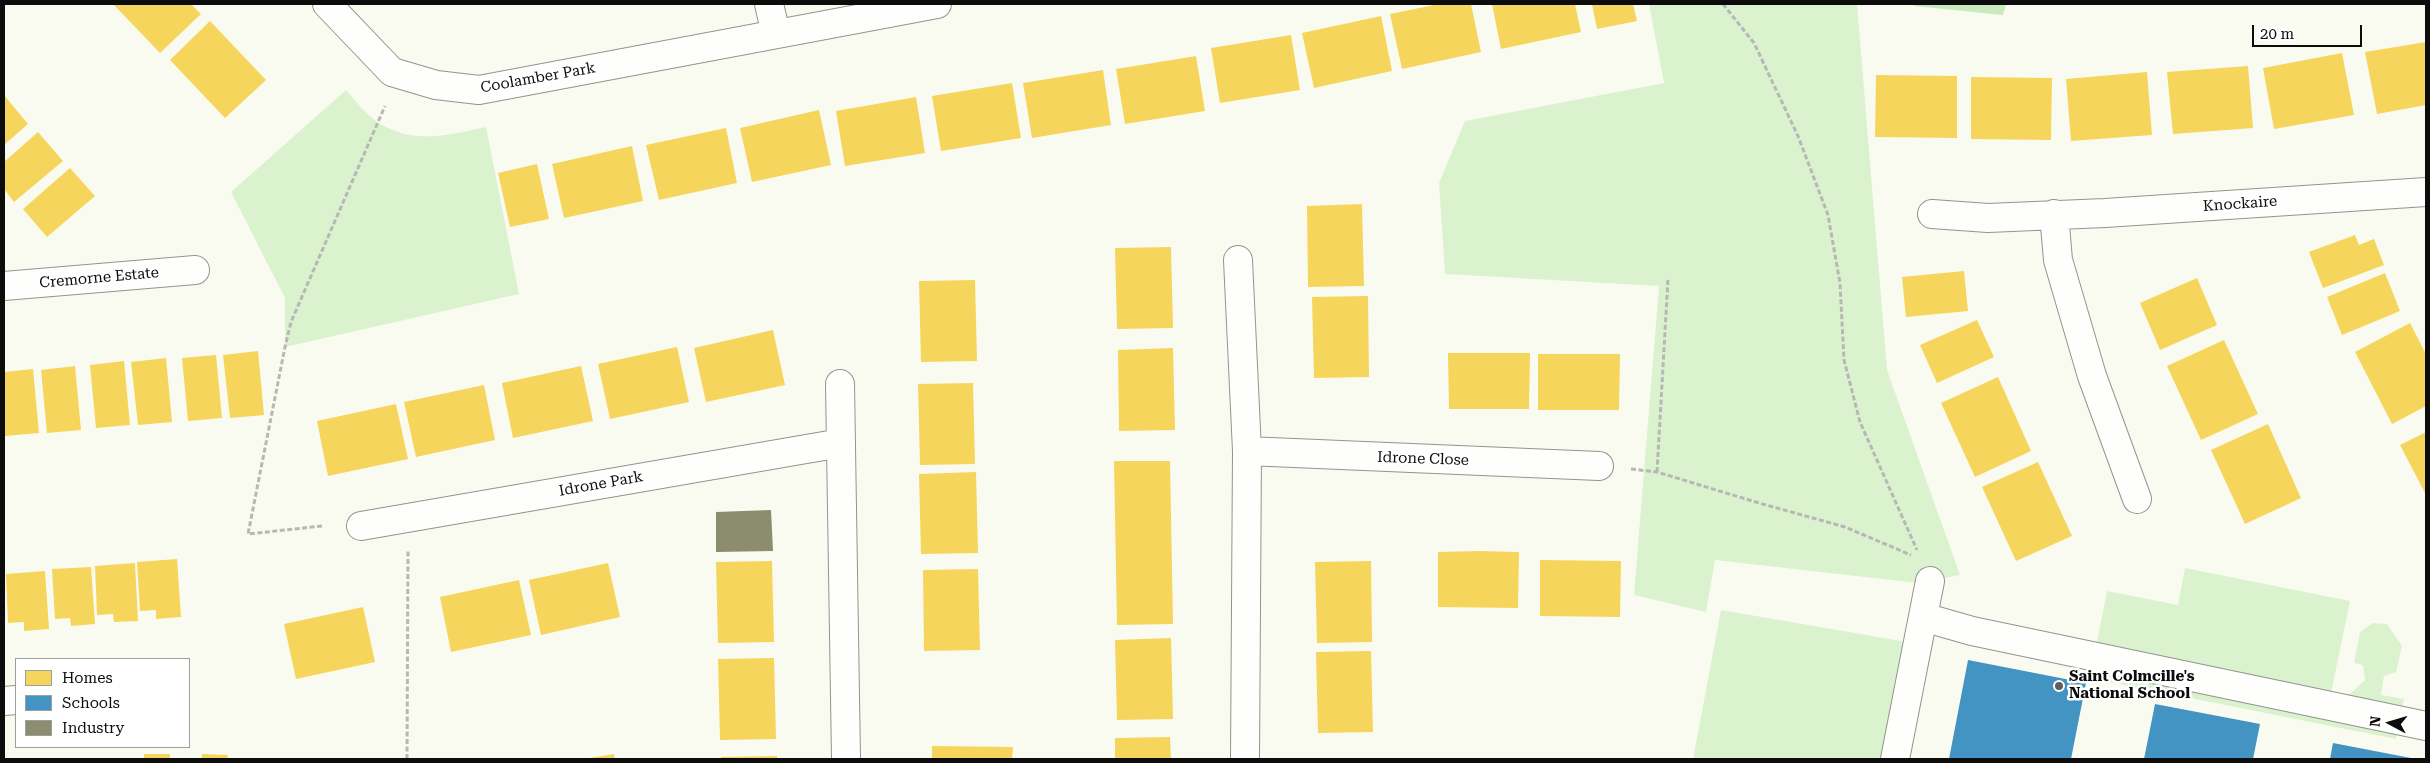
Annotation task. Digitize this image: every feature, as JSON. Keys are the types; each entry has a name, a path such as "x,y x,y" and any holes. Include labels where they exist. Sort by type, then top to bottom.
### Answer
{"street":[{"name":"Coolamber Park","path":"327,4 392,72 436,85 479,90 937,4"},
{"path":"769,4 776,34"},
{"name":"Knockaire","path":"1932,214 1988,218 2426,192"},
{"path":"2054,214 2060,269 2092,376 2137,499"},
{"path":"1238,260 1247,451 1245,759"},
{"name":"Cremorne Estate","path":"4,286 195,270"},
{"path":"840,384 846,759"},
{"name":"Idrone Park","path":"361,526 841,443"},
{"name":"Idrone Close","path":"1247,451 1599,466"},
{"path":"1895,759 1923,617 1926,570"},
{"path":"1923,617 1972,631 2426,726"}],"path":[{"path":"1723,4 1754,43 1798,136 1828,215 1840,283 1844,360 1860,422 1926,570"},
{"path":"322,526 248,534 277,385 292,322 385,106"},
{"path":"1656,472 1668,279"},
{"path":"1628,469 1656,472 1845,527 1926,570"},
{"path":"407,759 408,551"}],"green space":[{"path":"1649,4 1857,4 1887,370 1960,575 1918,583 1715,560 1706,612 1634,595 1659,286 1445,274 1439,183 1465,121 1664,83"},
{"path":"1916,4 2006,4 2003,15 1914,6"},
{"path":"346,90 374,120 392,130 405,134 418,136 445,135 486,127 519,294 285,347 285,298 231,192"},
{"path":"2185,568 2350,601 2331,693 2350,694 2365,680 2363,665 2354,663 2360,632 2373,623 2387,624 2402,646 2396,672 2384,676 2381,695 2404,699 2396,739 2090,678 2107,591 2178,605"},
{"path":"1721,610 1907,642 1883,759 1693,759"}],"building: Homes":[{"path":"113,4 191,4 201,14 160,53"},
{"path":"1439,4 1471,4 1481,52 1402,69 1390,14"},
{"path":"1492,4 1575,4 1581,32 1501,49"},
{"path":"1592,4 1633,4 1637,21 1597,29"},
{"path":"1381,16 1392,71 1314,88 1302,33"},
{"path":"210,21 266,80 225,118 170,60"},
{"path":"1291,35 1300,90 1220,103 1211,48"},
{"path":"2426,42 2426,105 2377,114 2365,52"},
{"path":"2342,53 2354,115 2274,129 2263,68"},
{"path":"1196,56 1205,111 1125,124 1116,69"},
{"path":"2248,66 2253,128 2173,134 2167,72"},
{"path":"1103,70 1111,125 1032,138 1023,83"},
{"path":"2147,72 2152,135 2071,141 2066,79"},
{"path":"1876,75 1957,76 1957,138 1875,137"},
{"path":"1971,77 2052,78 2051,140 1971,139"},
{"path":"1012,83 1021,138 941,151 932,96"},
{"path":"4,95 28,124 4,145"},
{"path":"916,97 925,153 845,166 836,111"},
{"path":"819,110 831,165 752,182 740,128"},
{"path":"726,128 737,183 659,200 646,145"},
{"path":"38,132 63,161 14,202 4,189 4,162"},
{"path":"632,146 643,201 564,218 552,164"},
{"path":"537,164 549,219 510,227 498,173"},
{"path":"70,168 95,196 47,237 23,209"},
{"path":"1362,204 1364,286 1308,287 1307,206"},
{"path":"2355,235 2359,245 2374,239 2384,265 2323,288 2309,252"},
{"path":"1171,247 1173,328 1117,329 1115,248"},
{"path":"1964,271 1968,311 1906,317 1902,277"},
{"path":"2385,273 2400,311 2342,335 2327,297"},
{"path":"2197,278 2217,325 2160,350 2140,303"},
{"path":"975,280 977,361 921,362 919,281"},
{"path":"1368,296 1369,377 1314,378 1312,297"},
{"path":"1977,320 1994,357 1937,383 1920,345"},
{"path":"2410,323 2426,354 2426,406 2392,424 2355,352"},
{"path":"773,330 785,385 706,402 694,348"},
{"path":"2224,340 2258,414 2201,440 2167,366"},
{"path":"677,347 689,402 610,419 598,364"},
{"path":"1173,348 1175,430 1119,431 1118,350"},
{"path":"258,351 264,415 230,418 223,355"},
{"path":"1448,353 1530,353 1529,409 1449,409"},
{"path":"1538,354 1620,354 1619,410 1538,410"},
{"path":"216,355 222,418 188,421 182,358"},
{"path":"166,358 172,422 138,425 131,362"},
{"path":"124,361 130,425 96,428 90,365"},
{"path":"75,366 81,430 47,433 41,370"},
{"path":"581,366 593,421 513,438 502,383"},
{"path":"33,369 39,433 5,436 4,372"},
{"path":"1998,377 2031,451 1975,477 1941,403"},
{"path":"973,383 975,464 920,465 918,384"},
{"path":"484,385 495,440 416,457 404,402"},
{"path":"396,404 408,459 328,476 317,421"},
{"path":"2268,424 2301,498 2245,524 2211,450"},
{"path":"2426,432 2426,495 2400,445"},
{"path":"1114,461 1170,461 1173,624 1117,625"},
{"path":"2038,462 2072,536 2016,561 1982,487"},
{"path":"976,472 978,553 921,554 919,474"},
{"path":"1438,552 1519,552 1518,608 1438,607"},
{"path":"177,559 181,617 156,619 156,610 140,611 137,562"},
{"path":"1540,560 1621,561 1620,617 1540,616"},
{"path":"772,561 774,642 718,643 716,562"},
{"path":"1371,561 1372,642 1317,643 1315,562"},
{"path":"135,563 138,621 114,622 113,614 97,615 95,566"},
{"path":"608,563 620,617 541,635 529,580"},
{"path":"91,567 95,624 71,626 70,618 55,619 52,569"},
{"path":"978,569 980,650 924,651 923,570"},
{"path":"45,571 49,629 24,631 24,622 8,623 6,574"},
{"path":"519,580 531,635 451,652 440,597"},
{"path":"363,607 375,662 296,679 284,624"},
{"path":"1171,638 1173,719 1117,720 1115,640"},
{"path":"1371,651 1373,732 1318,733 1316,652"},
{"path":"774,658 776,739 720,740 718,659"},
{"path":"1170,737 1171,759 1115,759 1115,738"},
{"path":"932,746 1013,747 1012,759 932,759"},
{"path":"144,754 170,754 170,759 144,759"},
{"path":"202,754 228,755 227,759 202,759"},
{"path":"614,754 615,759 590,759 590,758"},
{"path":"777,756 777,759 721,759 721,757"}],"building: Schools":[{"path":"1968,660 2086,683 2071,759 1949,759"},
{"path":"2155,704 2260,724 2253,759 2144,759"},
{"path":"2333,743 2411,758 2411,759 2330,759"}],"building: Industry":[{"path":"771,510 773,551 716,552 716,512"}],"place":[{"name":"Saint Colmcille's National School","path":"2059,686"}]}
